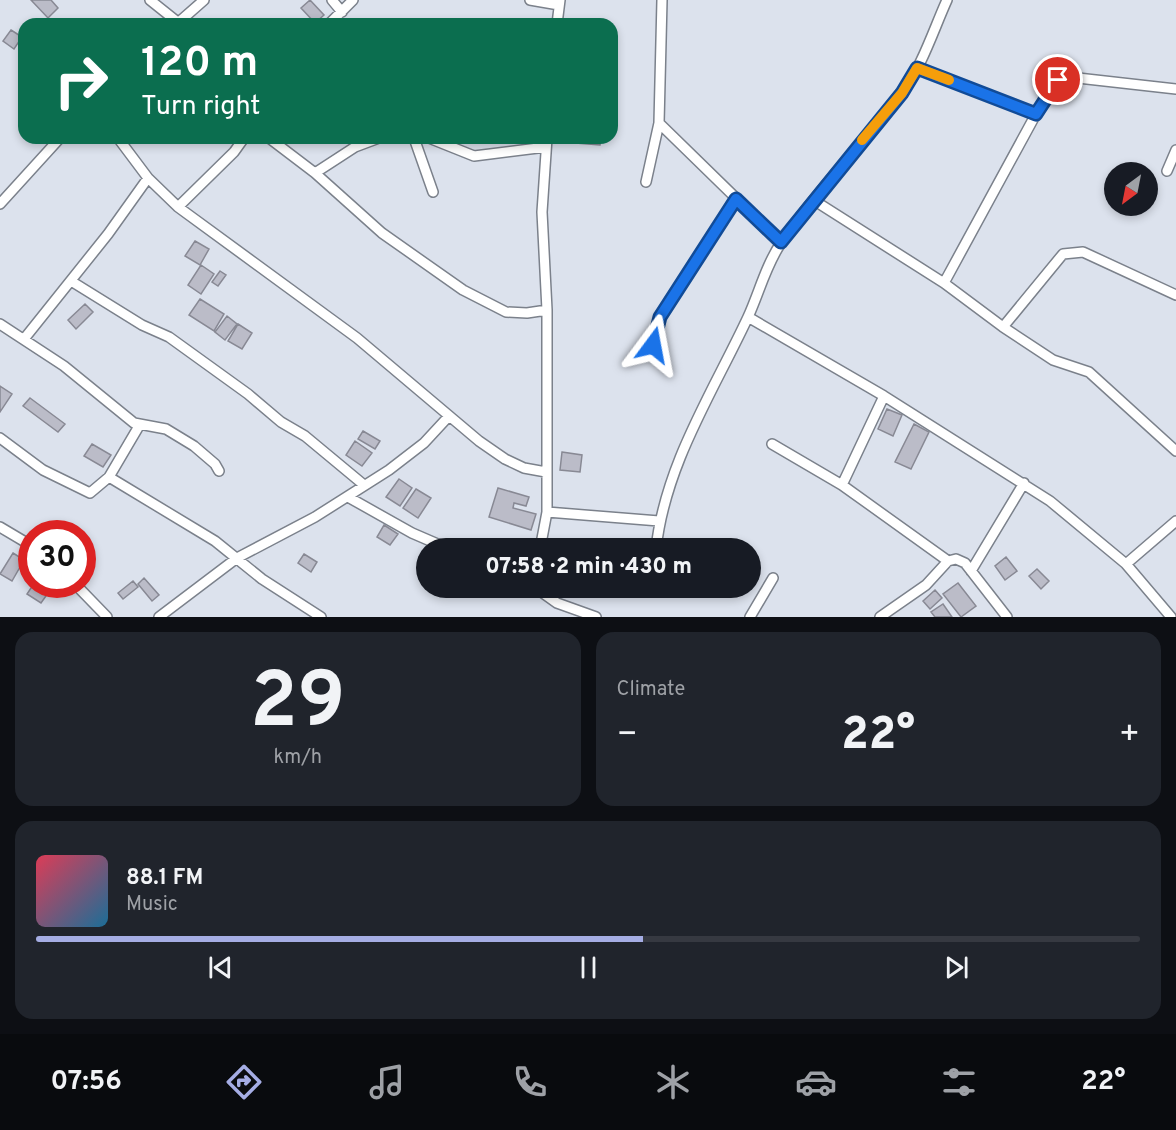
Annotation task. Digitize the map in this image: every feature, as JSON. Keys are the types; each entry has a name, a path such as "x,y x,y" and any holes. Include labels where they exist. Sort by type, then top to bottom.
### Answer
{"street":[{"path":"150,0 173,18"},
{"path":"185,18 204,0"},
{"path":"332,0 342,12"},
{"path":"336,18 353,0"},
{"path":"530,0 559,3 558,18"},
{"path":"645,182 659,123 662,0"},
{"path":"657,538 659,521 694,424 748,317 781,242 902,93 917,68 947,0"},
{"path":"917,68 1036,114"},
{"path":"944,283 1036,114 1062,76 1176,88"},
{"path":"659,123 781,242"},
{"path":"0,204 55,144"},
{"path":"122,144 148,178 178,207 357,338 448,416 505,459 524,468 546,472"},
{"path":"178,207 240,144"},
{"path":"278,144 315,173 382,233 464,290 506,312 527,314 547,310"},
{"path":"315,173 363,144"},
{"path":"416,144 434,192"},
{"path":"444,144 474,156 537,144"},
{"path":"542,538 548,512 546,472 547,310 542,212 547,144"},
{"path":"1167,171 1176,150"},
{"path":"24,339 71,281 148,178"},
{"path":"653,345 660,317 736,199"},
{"path":"815,201 944,283 1003,327 1053,360 1089,372 1176,451"},
{"path":"1003,327 1063,254 1083,252 1176,295"},
{"path":"71,281 142,325 169,337 248,394 281,423 298,431 364,485"},
{"path":"748,317 884,396 1024,483 1126,564 1171,617"},
{"path":"0,324 64,366 139,426 166,429 194,446 215,464 219,471"},
{"path":"842,485 884,396"},
{"path":"159,617 237,558 348,497 424,443 448,416"},
{"path":"0,438 43,470 90,493 109,477 139,426"},
{"path":"772,444 842,485 948,561"},
{"path":"109,477 215,541 262,579 321,617"},
{"path":"971,571 1024,483"},
{"path":"348,497 424,538"},
{"path":"548,512 659,521"},
{"path":"1126,564 1176,521"},
{"path":"0,527 18,538"},
{"path":"880,617 926,585 948,561 956,559 971,571 1007,617"},
{"path":"750,617 773,578"},
{"path":"89,598 107,617"},
{"path":"550,598 557,603 596,617"}],"building":[{"path":"31,0 51,0 58,8 48,18"},
{"path":"310,0 324,15 321,18 310,18 301,8"},
{"path":"11,30 18,34 18,43 14,49 3,41"},
{"path":"195,241 209,249 200,265 185,256"},
{"path":"201,265 214,274 201,294 188,285"},
{"path":"220,271 226,275 218,286 212,282"},
{"path":"200,299 224,314 214,331 189,315"},
{"path":"85,304 93,312 76,329 68,320"},
{"path":"227,316 237,324 225,340 215,332"},
{"path":"238,324 252,333 242,349 228,341"},
{"path":"0,386 12,394 0,412"},
{"path":"30,398 65,424 58,432 23,406"},
{"path":"887,409 902,415 893,436 878,429"},
{"path":"914,424 929,432 911,469 895,462"},
{"path":"363,431 380,441 375,449 358,439"},
{"path":"355,441 372,453 362,466 346,455"},
{"path":"92,444 111,455 103,467 84,456"},
{"path":"562,452 582,455 580,472 560,470"},
{"path":"399,479 412,488 400,506 386,497"},
{"path":"498,488 529,497 526,506 514,503 513,508 536,514 531,530 489,517"},
{"path":"416,489 431,498 418,518 403,508"},
{"path":"384,525 398,534 390,545 377,537"},
{"path":"13,553 18,556 18,570 12,581 0,574"},
{"path":"304,554 317,562 311,572 298,563"},
{"path":"1006,557 1017,571 1005,580 995,566"},
{"path":"1037,569 1049,581 1041,589 1029,576"},
{"path":"144,578 159,595 152,601 138,584"},
{"path":"133,581 138,587 123,599 118,593"},
{"path":"958,583 976,606 961,617 943,594"},
{"path":"935,590 942,598 930,609 923,601"},
{"path":"33,598 45,598 41,603"},
{"path":"943,604 952,617 935,617 931,612"}],"slow traffic":[{"path":"862,140 902,93 917,68 949,80"}],"route":[{"path":"653,345 660,317 736,199 781,242 902,93 917,68 1036,114 1058,80"}]}
